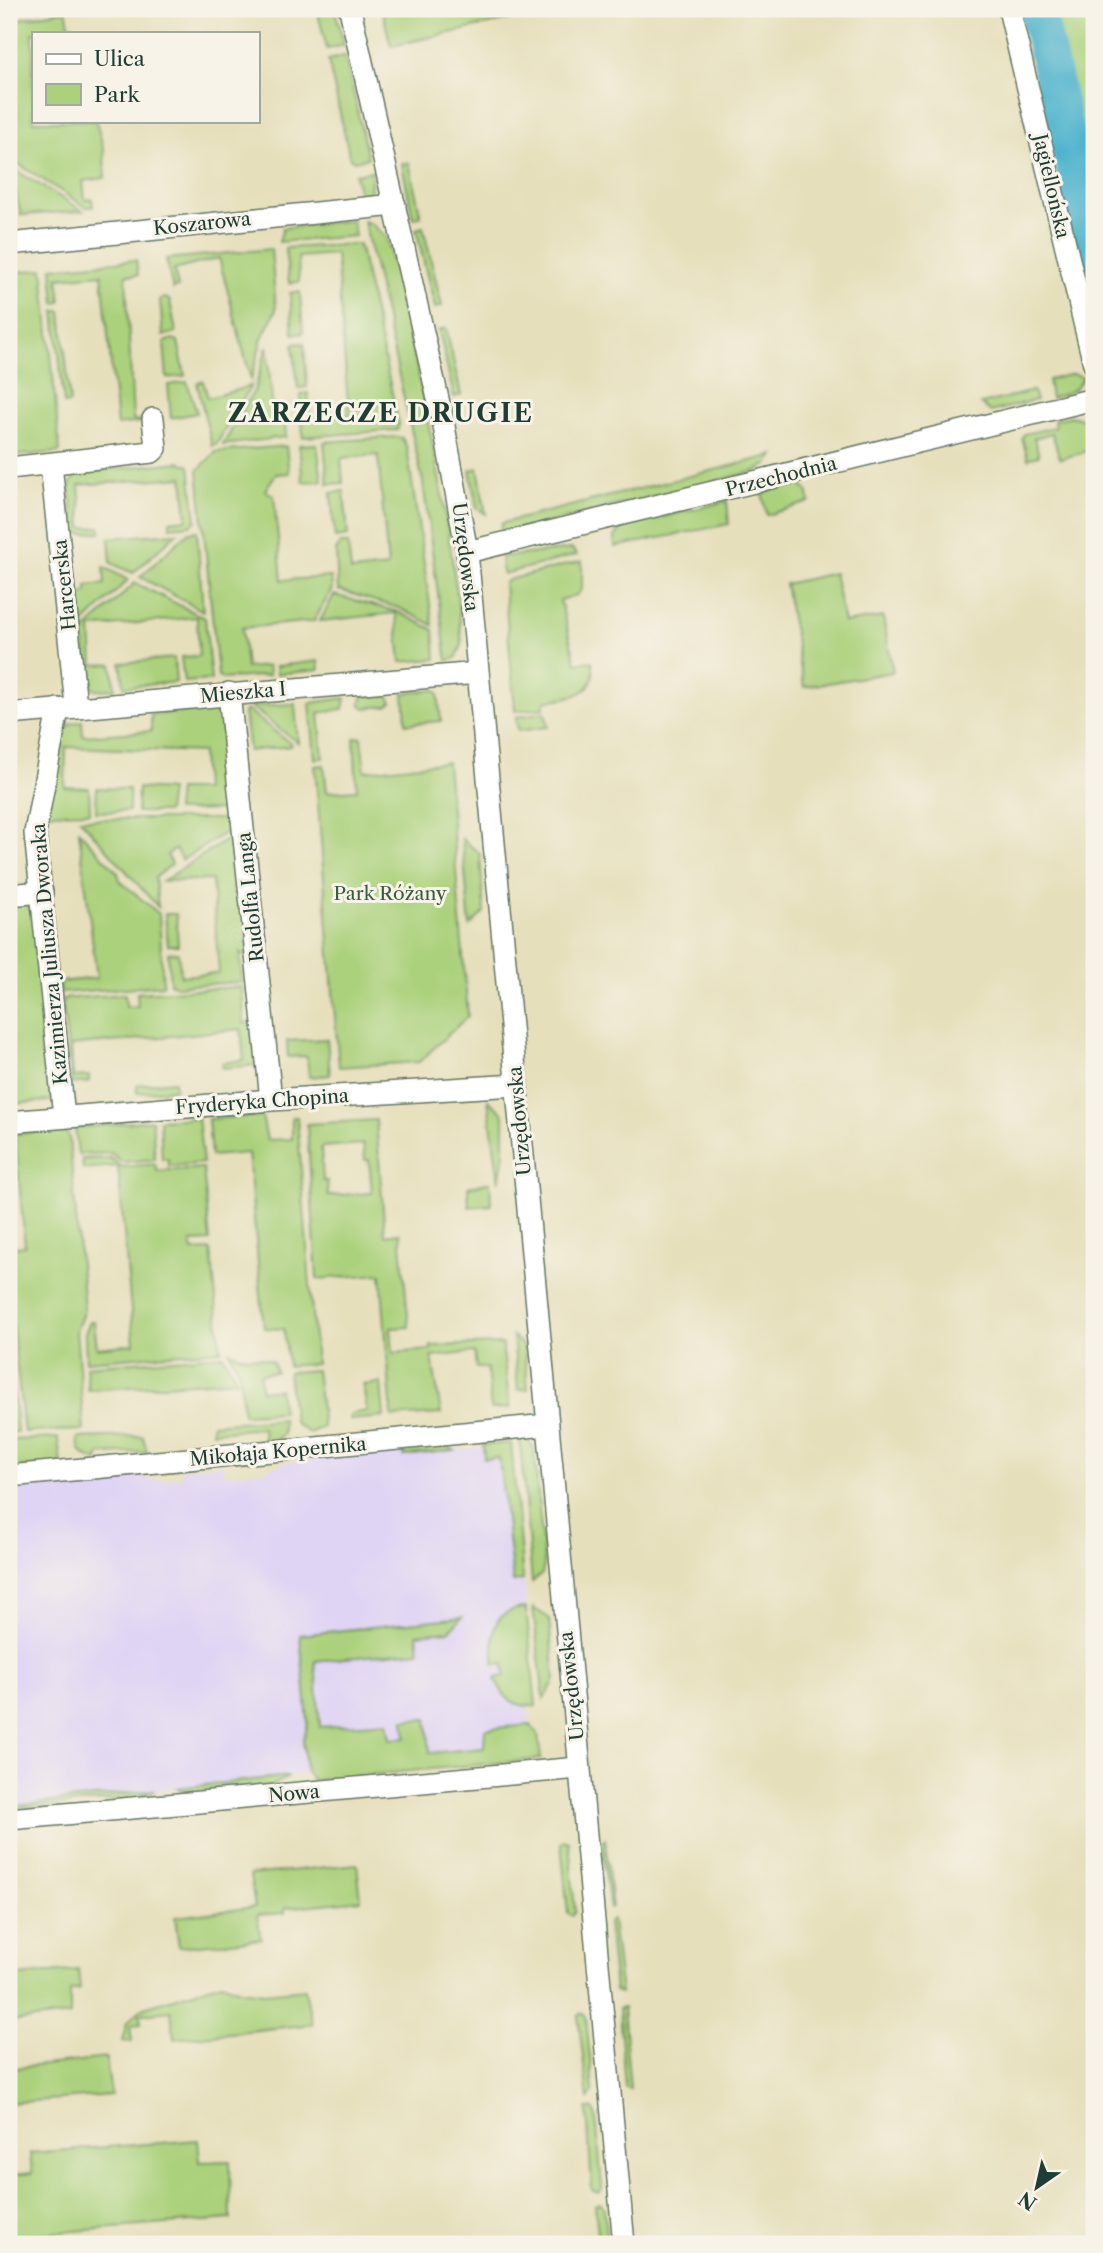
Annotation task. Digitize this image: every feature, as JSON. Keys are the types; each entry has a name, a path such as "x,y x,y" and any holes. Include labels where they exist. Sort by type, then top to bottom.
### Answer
{"street":[{"name":"Urzędowska","path":"350,9 446,435 467,552 624,2244"},
{"name":"Jagiellońska","path":"1009,9 1094,359"},
{"name":"Koszarowa","path":"9,244 395,205"},
{"name":"Przechodnia","path":"467,552 1094,399"},
{"path":"9,468 152,452 156,448 153,419"},
{"name":"Harcerska","path":"51,464 67,708"},
{"name":"Mieszka I","path":"9,714 478,673"},
{"name":"Rudolfa Langa","path":"229,693 271,1100"},
{"name":"Kazimierza Juliusza Dworaka","path":"64,1118 35,833 67,708"},
{"path":"9,895 42,892"},
{"name":"Fryderyka Chopina","path":"9,1122 271,1100 516,1085"},
{"name":"Mikołaja Kopernika","path":"9,1476 547,1425"},
{"name":"Nowa","path":"9,1819 579,1768"}],"shaded area":[{"path":"511,1443 536,1706 528,1707 530,1725 538,1734 541,1759 313,1780 307,1774 292,1775 9,1807 9,1469 61,1464 62,1482 142,1476 148,1480 167,1480 182,1476 181,1469 223,1464 224,1475 262,1471 285,1463 404,1448 450,1447 464,1450"}],"green space":[{"path":"317,9 335,9 344,45 327,49"},
{"path":"382,9 557,9 391,46"},
{"path":"1022,9 1094,9 1094,309"},
{"path":"66,10 71,32 32,32 32,122 96,122 104,151 105,178 83,181 85,200 92,199 93,207 86,207 9,158 9,21"},
{"path":"345,56 368,158 354,161 350,158 328,60"},
{"path":"409,163 421,217 413,218 402,164"},
{"path":"10,167 83,211 21,215"},
{"path":"372,171 370,193 360,196 355,174"},
{"path":"352,220 355,236 279,242 283,228"},
{"path":"364,221 372,224 387,239 432,441 450,542 462,645 456,658 447,661 423,482"},
{"path":"423,227 442,306 435,308 416,229"},
{"path":"359,244 399,425 397,430 303,437 301,394 308,393 310,418 349,415 336,254 298,257 299,282 289,283 285,248"},
{"path":"271,249 276,310 262,338 251,380 219,258 174,270 178,287 173,289 166,259"},
{"path":"136,260 138,275 126,275 133,420 150,421 117,425 102,274 58,278 61,302 55,303 52,268"},
{"path":"43,269 60,452 9,456 9,439 12,438 9,427 9,273"},
{"path":"300,292 303,333 293,334 290,293"},
{"path":"166,298 170,301 176,332 163,336 160,299"},
{"path":"55,311 61,311 70,403 64,404"},
{"path":"446,328 461,395 454,397 439,330"},
{"path":"172,339 178,341 185,376 167,378 164,343"},
{"path":"304,343 307,387 298,388 293,344"},
{"path":"267,346 274,423 285,422 286,437 223,445 255,389"},
{"path":"1073,374 1083,377 1077,386 1066,394 1051,398 1048,380"},
{"path":"203,381 208,398 251,386 216,445 212,446 197,383"},
{"path":"187,382 197,413 171,418 168,385"},
{"path":"1033,391 1036,400 991,412 981,404"},
{"path":"1070,416 1088,420 1094,425 1094,449 1060,459 1052,433 1034,438 1039,455 1028,459 1022,438 1024,434 1055,427 1054,420"},
{"path":"402,438 407,448 433,625 399,608 338,590 336,550 341,544 348,544 351,571 388,567 378,455 341,458 343,483 328,484 324,442"},
{"path":"317,444 322,481 303,482 299,445"},
{"path":"286,446 289,473 276,474 265,490 274,496 282,580 331,577 332,589 314,621 242,628 246,668 268,666 269,675 222,679 218,676 198,470 216,452"},
{"path":"774,455 767,465 756,471 511,532 500,529 502,523"},
{"path":"180,462 190,466 196,521 190,525 170,527 170,521 187,519 183,477 79,485 82,528 100,527 101,532 74,534 70,486 76,473"},
{"path":"478,468 486,514 477,508 470,470"},
{"path":"797,483 807,490 810,502 767,515 762,493"},
{"path":"344,491 348,536 335,538 331,493"},
{"path":"727,501 729,524 615,547 615,536 623,527"},
{"path":"197,531 203,611 140,577 189,532"},
{"path":"177,533 133,573 111,563 109,538"},
{"path":"572,549 577,555 503,574 501,557"},
{"path":"582,561 582,589 577,595 560,600 576,663 592,661 592,681 581,693 544,701 544,708 515,711 504,584 508,580"},
{"path":"104,567 128,580 82,625 79,594 87,593 87,586 105,584"},
{"path":"834,573 844,623 883,617 893,672 804,687 785,584"},
{"path":"135,583 205,618 211,680 184,682 181,657 199,656 197,617 91,628 93,665 112,664 115,689 95,690 90,685 83,632"},
{"path":"334,595 398,612 434,630 436,659 401,662 396,613 320,621"},
{"path":"174,658 176,682 124,687 121,663"},
{"path":"318,661 319,670 277,674 276,666"},
{"path":"434,690 438,692 441,721 406,724 404,693"},
{"path":"388,695 392,702 387,706 365,708 360,704 363,696"},
{"path":"345,698 343,709 319,713 323,758 315,759 310,703"},
{"path":"295,704 298,743 250,706"},
{"path":"212,709 221,716 229,773 226,774 228,810 176,811 178,790 204,790 202,752 66,747 65,787 89,788 90,812 46,813 64,733 70,724 82,721 83,736 151,731 151,715"},
{"path":"247,710 291,744 290,746 249,751 244,712"},
{"path":"545,712 548,727 518,731 516,717"},
{"name":"Park Różany","path":"361,737 365,771 447,762 468,1016 419,1062 339,1067 315,766 324,765 327,792 357,790 354,738"},
{"path":"97,788 129,789 129,811 96,812"},
{"path":"138,788 170,790 167,812 137,812"},
{"path":"80,819 233,819 234,827 182,860 175,849 167,855 172,864 155,878 158,907"},
{"path":"79,831 118,873 120,881 159,914 163,985 61,993 60,982 97,978"},
{"path":"239,832 249,957 240,953 242,982 176,986 170,983 168,953 178,952 181,976 219,973 212,880 163,881"},
{"path":"462,839 480,854 484,912 470,926"},
{"path":"23,901 34,913 54,1097 50,1101 9,1104 9,902"},
{"path":"165,914 176,914 178,945 168,945"},
{"path":"242,987 244,1023 252,1023 257,1065 222,1068 222,1063 244,1060 241,1029 71,1046 73,1077 89,1076 89,1082 72,1084 62,999 125,994 126,1007 138,1006 137,993"},
{"path":"327,1039 330,1075 309,1077 307,1056 288,1057 287,1041"},
{"path":"174,1081 175,1089 137,1093 137,1085"},
{"path":"488,1100 504,1114 504,1155 499,1182"},
{"path":"262,1116 267,1140 292,1139 292,1117 297,1117 316,1364 288,1366 284,1329 264,1328 248,1153 211,1156 208,1119"},
{"path":"198,1118 203,1163 169,1166 168,1159 162,1159 160,1120"},
{"path":"152,1120 155,1159 122,1162 111,1153 78,1154 75,1128"},
{"path":"376,1120 385,1235 400,1233 409,1327 391,1328 393,1353 431,1350 431,1346 502,1344 510,1408 491,1409 487,1368 476,1368 474,1352 432,1357 441,1414 392,1417 381,1274 317,1279 307,1124","holes":["363,1144 365,1160 369,1160 372,1193 328,1196 327,1181 323,1181 321,1147"]},
{"path":"62,1130 69,1136 84,1310 76,1331 84,1430 24,1432 9,1295 9,1248 25,1246 15,1134"},
{"path":"110,1158 122,1167 155,1164 157,1171 203,1168 210,1241 191,1242 193,1251 211,1250 221,1350 86,1361 85,1333 90,1321 94,1321 97,1348 134,1344 118,1166 83,1169 82,1159"},
{"path":"490,1182 491,1205 469,1207 468,1187"},
{"path":"513,1336 524,1347 528,1389 518,1390"},
{"path":"9,1344 17,1432 9,1433"},
{"path":"229,1350 273,1362 276,1372 260,1374 261,1391 279,1389 282,1412 243,1414 240,1375"},
{"path":"223,1355 237,1380 88,1390 86,1366"},
{"path":"316,1370 323,1427 309,1433 294,1422 288,1372"},
{"path":"381,1383 384,1417 350,1420 351,1414 367,1411 363,1385"},
{"path":"283,1419 283,1434 273,1442 264,1443 263,1428 212,1432 212,1424"},
{"path":"143,1436 147,1452 100,1454 98,1461 83,1454 78,1443 78,1438"},
{"path":"524,1437 534,1448 544,1565 542,1574 532,1582 520,1440"},
{"path":"58,1438 61,1464 9,1469 9,1440"},
{"path":"511,1443 523,1580 513,1582 499,1458 484,1459 483,1445"},
{"path":"446,1445 454,1450 404,1456 404,1448"},
{"path":"526,1608 536,1706 521,1705 510,1700 495,1678 505,1676 504,1663 495,1664 495,1626 505,1613"},
{"path":"533,1608 549,1618 555,1680 544,1699"},
{"path":"462,1617 449,1631 417,1634 419,1651 315,1661 320,1727 387,1722 390,1739 406,1738 404,1720 427,1719 430,1753 484,1748 485,1729 530,1725 538,1734 541,1759 313,1780 306,1772 303,1741 308,1723 300,1635"},
{"path":"289,1776 272,1786 186,1793 177,1788"},
{"path":"155,1790 135,1798 9,1810 9,1807"},
{"path":"605,1839 612,1907 610,1908 601,1842"},
{"path":"564,1840 569,1842 575,1912 572,1915 568,1913 561,1843"},
{"path":"357,1864 361,1900 285,1908 285,1913 257,1915 261,1939 179,1947 175,1917 255,1907 250,1875"},
{"path":"612,1920 621,1993 615,1991 608,1923"},
{"path":"78,1970 80,1989 70,1991 70,2015 9,2022 9,1977"},
{"path":"222,1983 240,1990 264,1993 305,1989 312,2024 174,2039 171,2011 140,2014 141,2024 130,2025 132,2042 122,2041 127,2022 144,2007"},
{"path":"619,2008 623,2008 630,2089 625,2088"},
{"path":"582,2013 586,2017 593,2092 588,2099 578,2015"},
{"path":"106,2058 111,2095 9,2103 9,2069"},
{"path":"587,2109 593,2110 596,2115 602,2188 598,2193 592,2190"},
{"path":"198,2140 200,2162 230,2161 231,2219 9,2236 9,2175 32,2173 30,2153"},
{"path":"600,2203 604,2207 607,2244 599,2244 595,2205"}],"waterway":[{"path":"1037,9 1094,253"}],"district":[{"name":"ZARZECZE DRUGIE","path":"381,413"}]}
